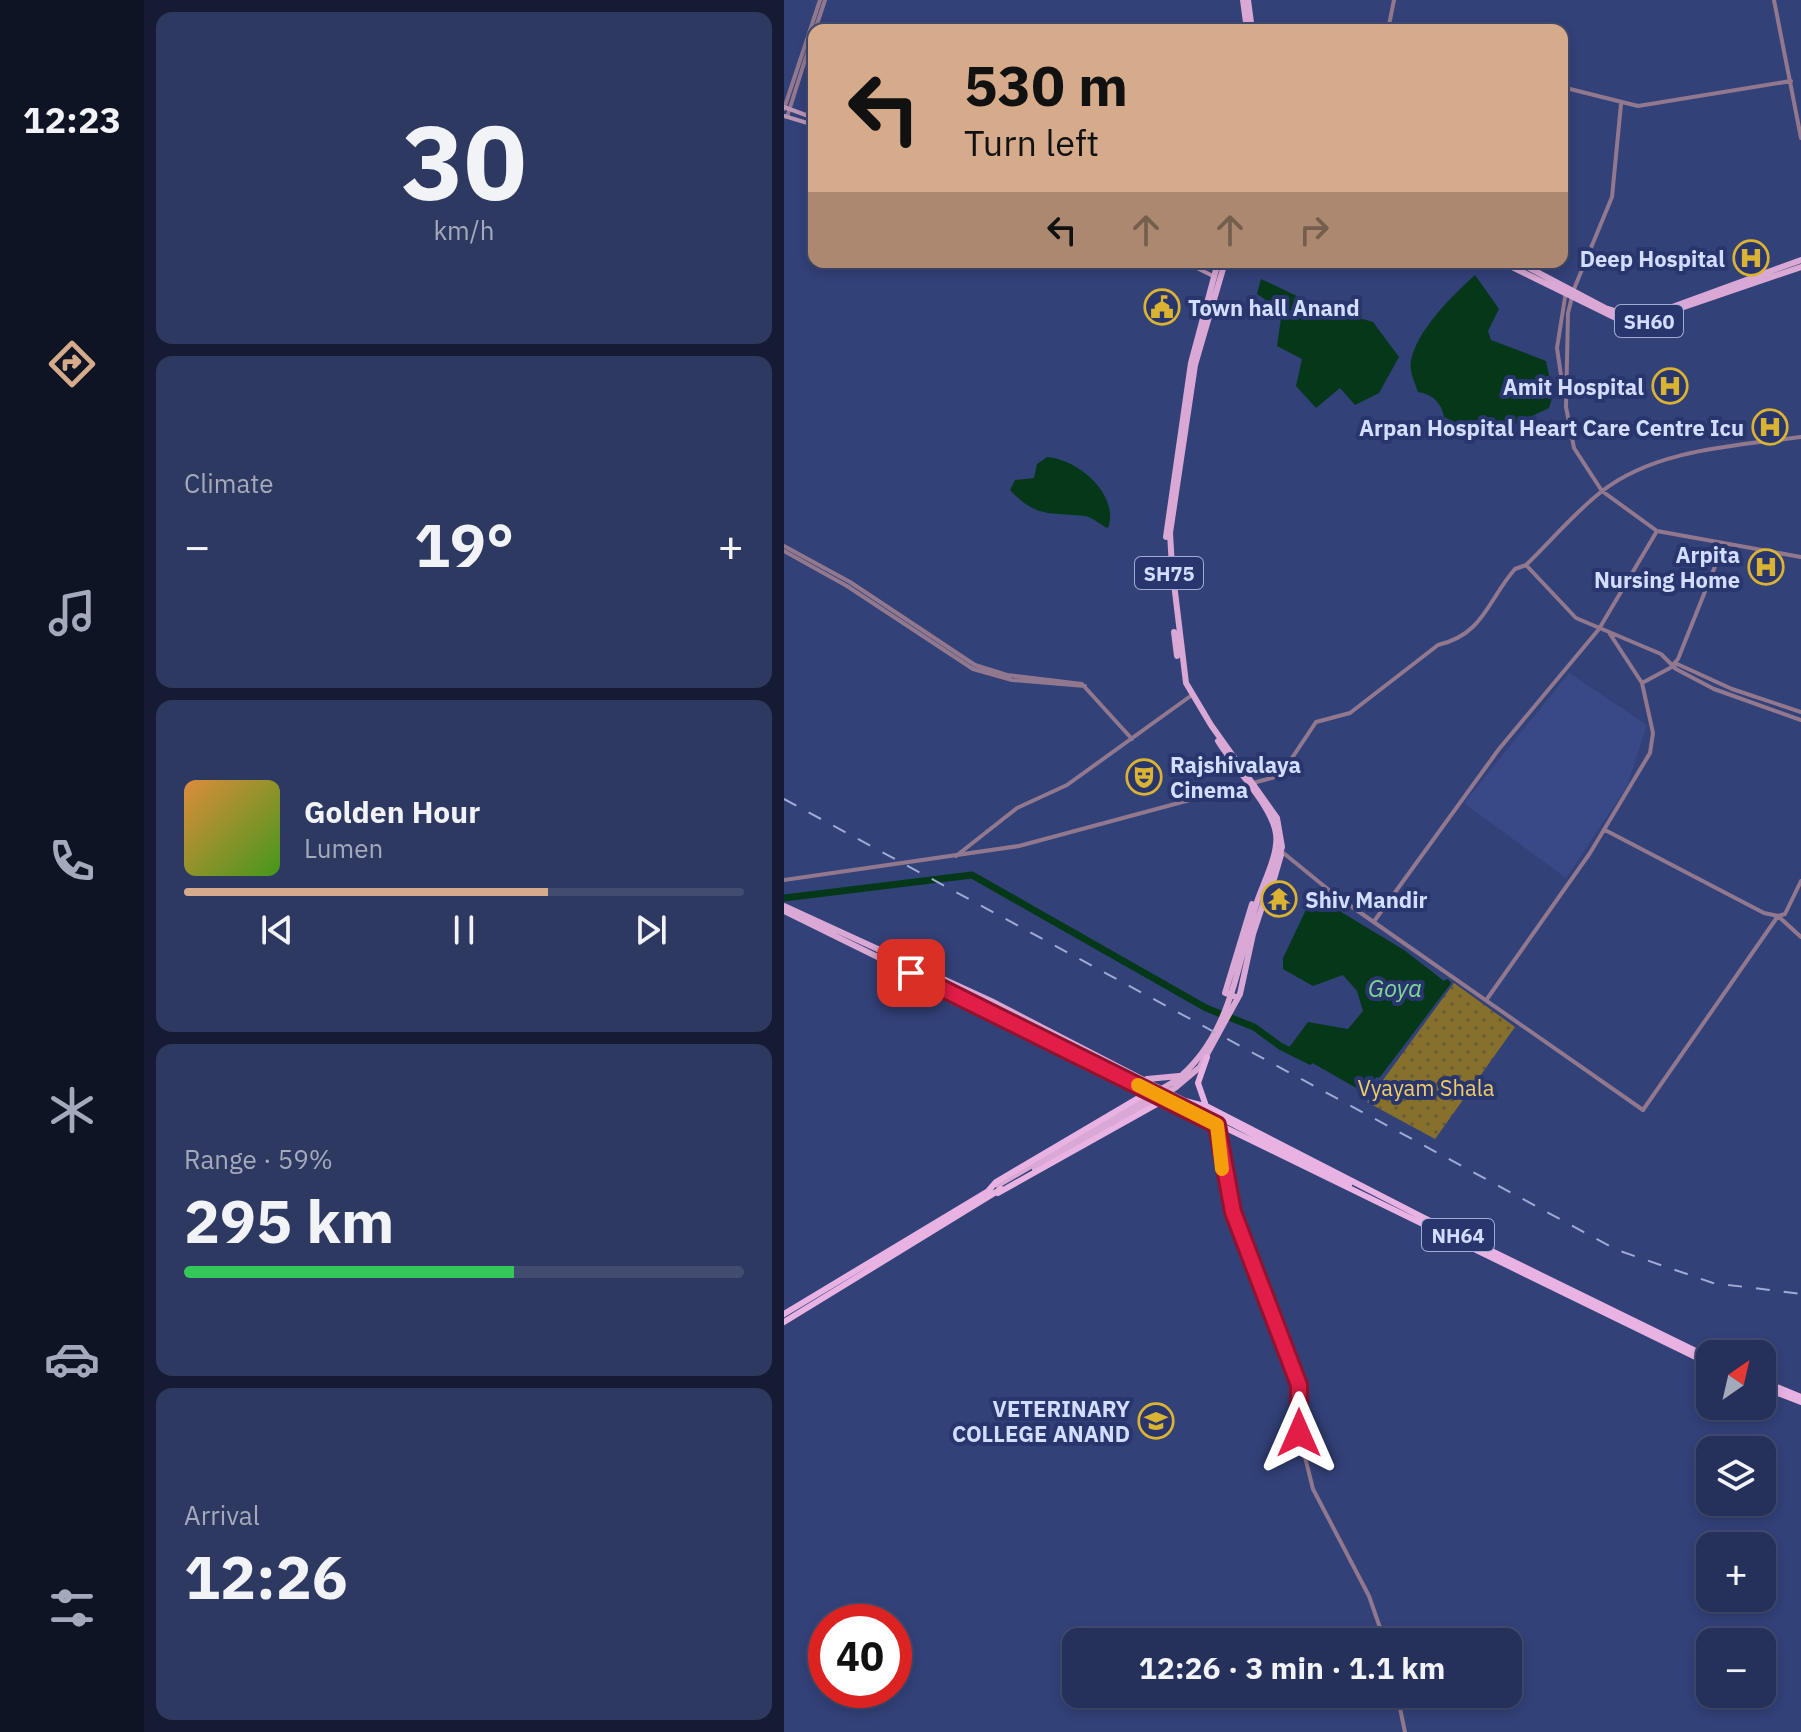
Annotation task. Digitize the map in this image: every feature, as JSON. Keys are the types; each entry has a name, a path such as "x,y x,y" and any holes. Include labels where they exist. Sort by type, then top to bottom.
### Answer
{"highway":[{"path":"1207,1057 1198,1086 1208,1108 1364,1193 1387,1199"},
{"name":"NH64","path":"1154,1089 1208,1107 1696,1351"},
{"name":"NH64","path":"1154,1089 1164,1100 1696,1357"},
{"path":"784,1322 990,1192 996,1182 1154,1089"},
{"path":"990,1192 1003,1192 1172,1095"},
{"path":"784,1314 999,1187"},
{"path":"1776,1388 1801,1400"},
{"path":"1776,1392 1801,1400"}],"main road":[{"path":"1245,0 1249,24"},
{"path":"785,108 808,116"},
{"path":"786,116 808,123"},
{"name":"SH60","path":"1529,268 1621,315 1641,315 1801,260"},
{"name":"SH60","path":"1517,268 1570,290 1618,319 1644,322 1801,267"},
{"path":"1197,268 1217,278"},
{"name":"SH75","path":"1220,268 1191,363 1166,533 1178,666 1191,696 1270,815 1277,837 1276,850"},
{"path":"1276,850 1281,862 1255,934 1241,999 1225,993 1266,860 1276,850"},
{"path":"999,1187 1136,1107 1180,1085 1207,1057 1234,1009 1242,977 1247,933 1276,850"},
{"path":"784,909 1137,1076 1148,1080 1182,1075"},
{"path":"784,909 1154,1089"},
{"path":"1136,1107 1182,1075 1208,1042 1242,977"},
{"path":"954,987 962,987 991,1001 1154,1089"}],"street":[{"path":"816,24 822,0"},
{"path":"814,24 822,0"},
{"path":"1389,24 1394,0"},
{"path":"1774,0 1801,138"},
{"path":"786,116 785,108 808,41"},
{"path":"785,108 808,47"},
{"path":"1568,89 1638,106 1791,81"},
{"path":"1621,104 1612,197 1600,232 1570,290 1557,348 1574,448 1602,491 1657,531 1801,557"},
{"path":"1566,407 1566,333 1570,290"},
{"path":"784,880 1019,846 1275,777 1284,770 1316,722 1350,713 1438,645 1452,643 1476,627 1515,569 1526,565 1602,491 1643,467 1667,459 1801,437"},
{"path":"1375,920 1499,749 1599,629 1657,531"},
{"path":"1642,683 1674,664 1724,544"},
{"path":"784,548 850,582 975,665 1007,675 1077,682 1085,686 1132,739"},
{"path":"1526,565 1576,618 1661,654 1720,691 1801,720"},
{"path":"1487,1000 1605,830 1648,760 1653,743 1642,683 1610,634"},
{"path":"1674,664 1732,689 1801,712"},
{"path":"954,857 1017,808 1067,785 1191,696"},
{"path":"1605,830 1764,913 1778,916 1801,934"},
{"path":"1276,850 1335,895 1643,1110 1778,916 1785,914 1801,881"},
{"path":"1217,1125 1233,1212 1299,1385 1299,1433 1313,1489 1369,1596 1380,1628"},
{"path":"1400,1708 1405,1732"}],"shaded area":[{"path":"1569,673 1647,725 1627,786 1566,878 1464,803"}],"green space":[{"name":"Vyayam Shala","path":"1454,983 1515,1027 1435,1139 1367,1102"}],"water":[{"path":"1475,275 1499,309 1488,331 1491,340 1546,361 1553,395 1549,408 1487,438 1444,417 1436,400 1418,392 1411,369 1414,350 1428,326"},
{"path":"1261,279 1318,306 1373,322 1399,357 1379,393 1355,405 1340,388 1316,408 1296,386 1302,359 1277,346 1282,311 1257,294"},
{"path":"1047,457 1071,464 1094,481 1108,503 1108,528 1088,517 1037,510 1010,490 1015,480 1034,478 1037,464"},
{"name":"Goya","path":"1313,895 1404,950 1444,981 1365,1093 1288,1049 1308,1022 1348,1029 1363,1011 1357,991 1343,975 1313,986 1283,969 1283,958"}],"waterway":[{"path":"784,898 972,875 1206,1008 1254,1027 1280,1046 1310,1061"},
{"path":"1378,1074 1447,983"}],"railway":[{"path":"784,799 1617,1250 1713,1283 1801,1294"}],"slow traffic":[{"path":"1138,1085 1217,1125 1222,1169"}],"place":[{"name":"Deep Hospital","path":"1751,258"},
{"name":"Town hall Anand","path":"1162,307"},
{"name":"Amit Hospital","path":"1670,386"},
{"name":"Arpan Hospital Heart Care Centre Icu","path":"1770,427"},
{"name":"Arpita Nursing Home","path":"1766,567"},
{"name":"Rajshivalaya Cinema","path":"1144,777"},
{"name":"Shiv Mandir","path":"1279,899"},
{"name":"VETERINARY COLLEGE ANAND","path":"1156,1421"}],"route":[{"path":"911,973 1217,1125 1221,1164 1233,1212 1278,1337 1299,1385 1299,1433"}]}
